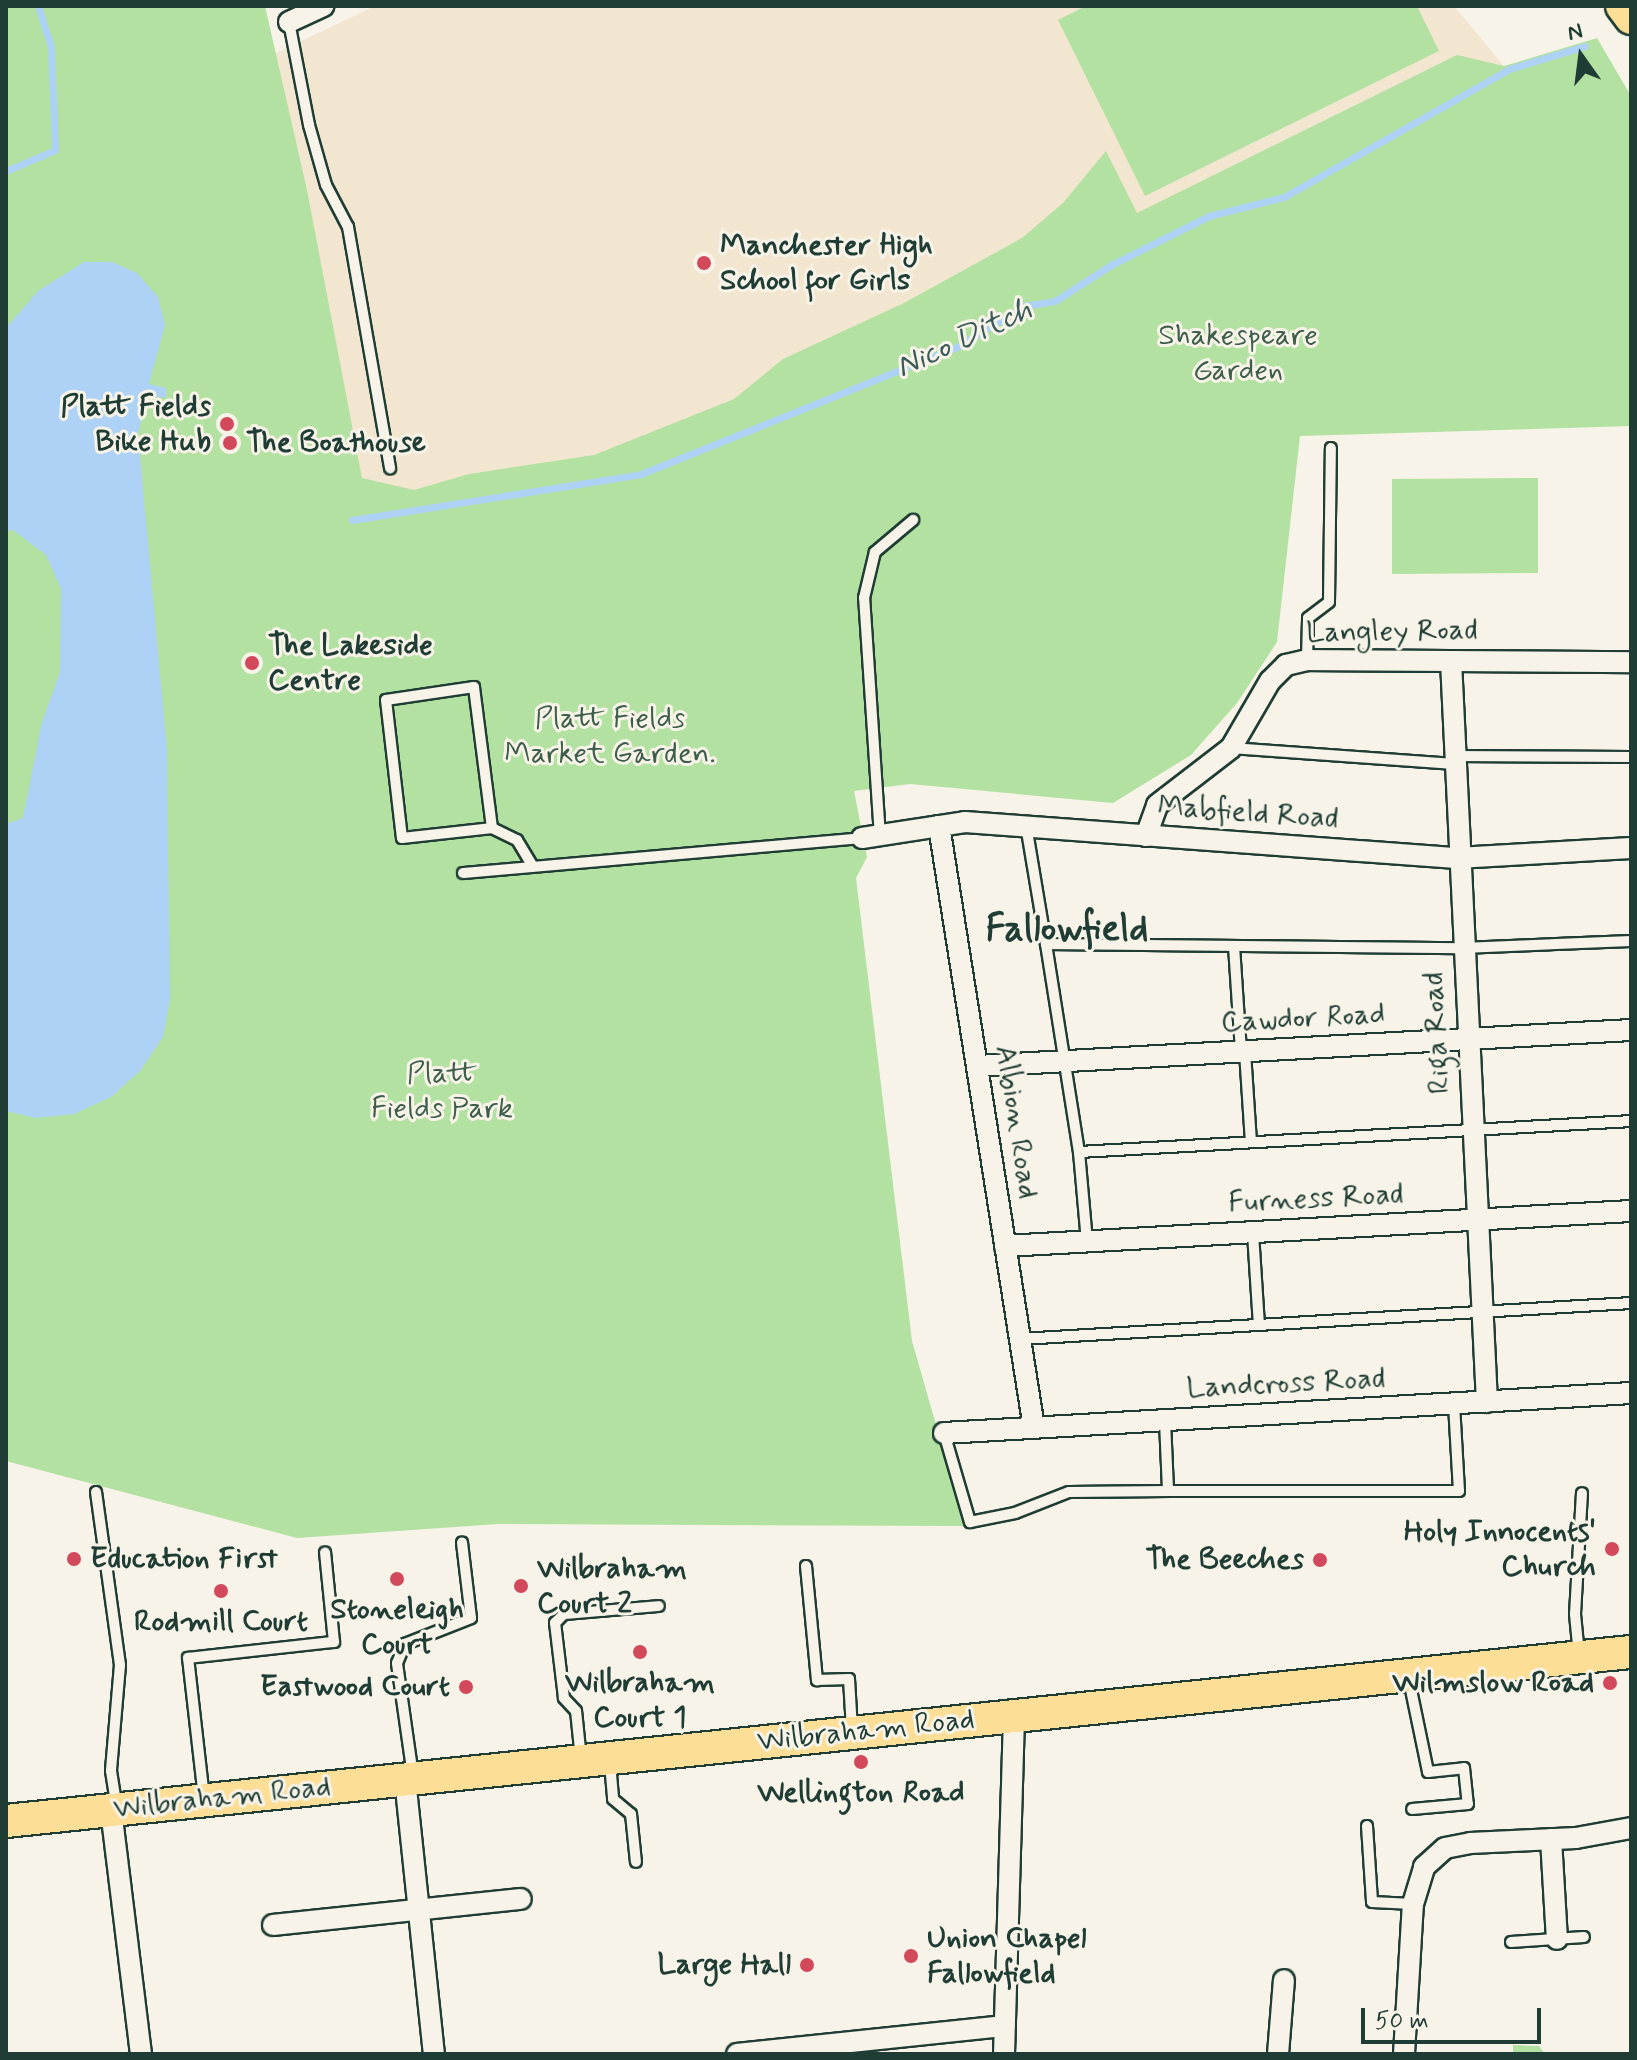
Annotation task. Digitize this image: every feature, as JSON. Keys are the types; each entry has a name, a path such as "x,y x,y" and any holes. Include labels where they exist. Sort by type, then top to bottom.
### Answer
{"highway":[{"name":"Wilbraham Road","path":"6,1821 1631,1652"}],"street":[{"path":"289,22 324,6"},
{"name":"Langley Road","path":"1146,836 1157,805 1231,748 1270,681 1286,665 1307,660 1631,662"},
{"name":"Riga Road","path":"1451,661 1457,858 1487,1402"},
{"name":"Mabfield Road","path":"871,838 939,826 1026,825 1457,858 1631,848"},
{"name":"Albion Road","path":"939,826 1034,1428"},
{"name":"Cawdor Road","path":"977,1066 1631,1030"},
{"name":"Furness Road","path":"1005,1246 1631,1211"},
{"name":"Landcross Road","path":"944,1433 1631,1393"},
{"path":"1004,2054 1014,1715"},
{"path":"409,1778 434,2054"},
{"path":"114,1810 141,2054"},
{"path":"1404,2054 1413,1904 1424,1867 1445,1848 1631,1828"},
{"path":"1551,1839 1557,1939"},
{"path":"273,1925 521,1899"},
{"path":"1278,2054 1284,1980"},
{"path":"737,2054 1005,2026"}],"lane":[{"path":"289,22 309,125 326,185 348,227 390,468"},
{"path":"1307,660 1308,618 1329,602 1331,448"},
{"path":"463,873 871,838 864,598 875,552 913,520"},
{"path":"492,828 474,687 386,700 402,838 492,828 517,840 533,867"},
{"path":"1231,748 1454,760 1631,757"},
{"path":"1026,825 1079,1152 1087,1242"},
{"path":"1046,944 1462,948 1631,941"},
{"path":"1234,946 1251,1142"},
{"path":"1079,1152 1631,1121"},
{"path":"1253,1233 1259,1325"},
{"path":"1020,1339 1631,1303"},
{"path":"944,1433 970,1522 1015,1513 1069,1492 1459,1491 1454,1404"},
{"path":"1165,1421 1168,1491"},
{"path":"96,1492 120,1665 111,1771 114,1810"},
{"path":"1580,1657 1575,1614 1582,1493"},
{"path":"409,1778 397,1663 405,1644 471,1618 462,1543"},
{"path":"204,1800 188,1658 334,1642 325,1552"},
{"path":"806,1566 817,1680 849,1679 853,1732"},
{"path":"636,1862 631,1814 613,1799 576,1711 564,1698 555,1623 564,1614 659,1606"},
{"path":"1409,1674 1428,1772 1464,1768 1468,1804 1412,1809"},
{"path":"1367,1826 1372,1902 1413,1904"},
{"path":"1511,1942 1584,1937"}],"shaded area":[{"name":"Manchester High School for Girls","path":"375,6 1454,6 1504,66 793,410 348,518 272,55"}],"green space":[{"name":"Platt Fields Park","path":"6,6 265,6 307,190 362,478 414,490 469,474 594,455 734,399 783,359 904,303 1022,238 1063,203 1106,151 1137,213 1457,55 1504,66 1597,38 1631,96 1631,426 1300,436 1277,642 1237,703 1191,755 1113,803 910,784 854,791 867,857 856,878 912,1341 965,1526 498,1524 297,1538 6,1461"},
{"path":"1086,6 1417,6 1439,51 1145,196 1058,20"},
{"path":"1538,478 1538,573 1392,574 1392,479"},
{"path":"1513,2045 1539,2046 1545,2054 1513,2054"}],"water":[{"path":"84,262 112,262 137,273 158,297 165,325 149,384 166,388 166,398 147,395 138,434 167,750 170,1000 163,1037 140,1071 111,1097 74,1114 36,1118 6,1111 6,824 23,818 42,722 60,672 61,589 46,555 13,530 6,531 6,328 38,291"}],"waterway":[{"path":"6,171 55,150 51,47 38,6"},
{"name":"Nico Ditch","path":"352,520 641,474 957,347 1024,306 1055,301 1111,265 1209,216 1284,197 1509,69 1585,46"}],"place":[{"name":"Manchester High School for Girls","path":"704,263"},
{"name":"Platt Fields Bike Hub","path":"227,424"},
{"name":"The Boathouse","path":"230,443"},
{"name":"The Lakeside Centre","path":"252,663"},
{"name":"Holy Innocents' Church","path":"1612,1549"},
{"name":"Education First","path":"74,1559"},
{"name":"The Beeches","path":"1320,1560"},
{"name":"Stoneleigh Court","path":"397,1579"},
{"name":"Wilbraham Court 2","path":"521,1586"},
{"name":"Rodmill Court","path":"221,1591"},
{"name":"Wilbraham Court 1","path":"640,1652"},
{"name":"Wilmslow Road","path":"1610,1683"},
{"name":"Eastwood Court","path":"466,1687"},
{"name":"Wellington Road","path":"861,1762"},
{"name":"Union Chapel Fallowfield","path":"911,1956"},
{"name":"Large Hall","path":"807,1965"}],"district":[{"name":"Fallowfield","path":"1067,930"}],"park label":[{"name":"Shakespeare Garden","path":"1238,353"},
{"name":"Platt Fields Market Garden.","path":"610,736"}]}
